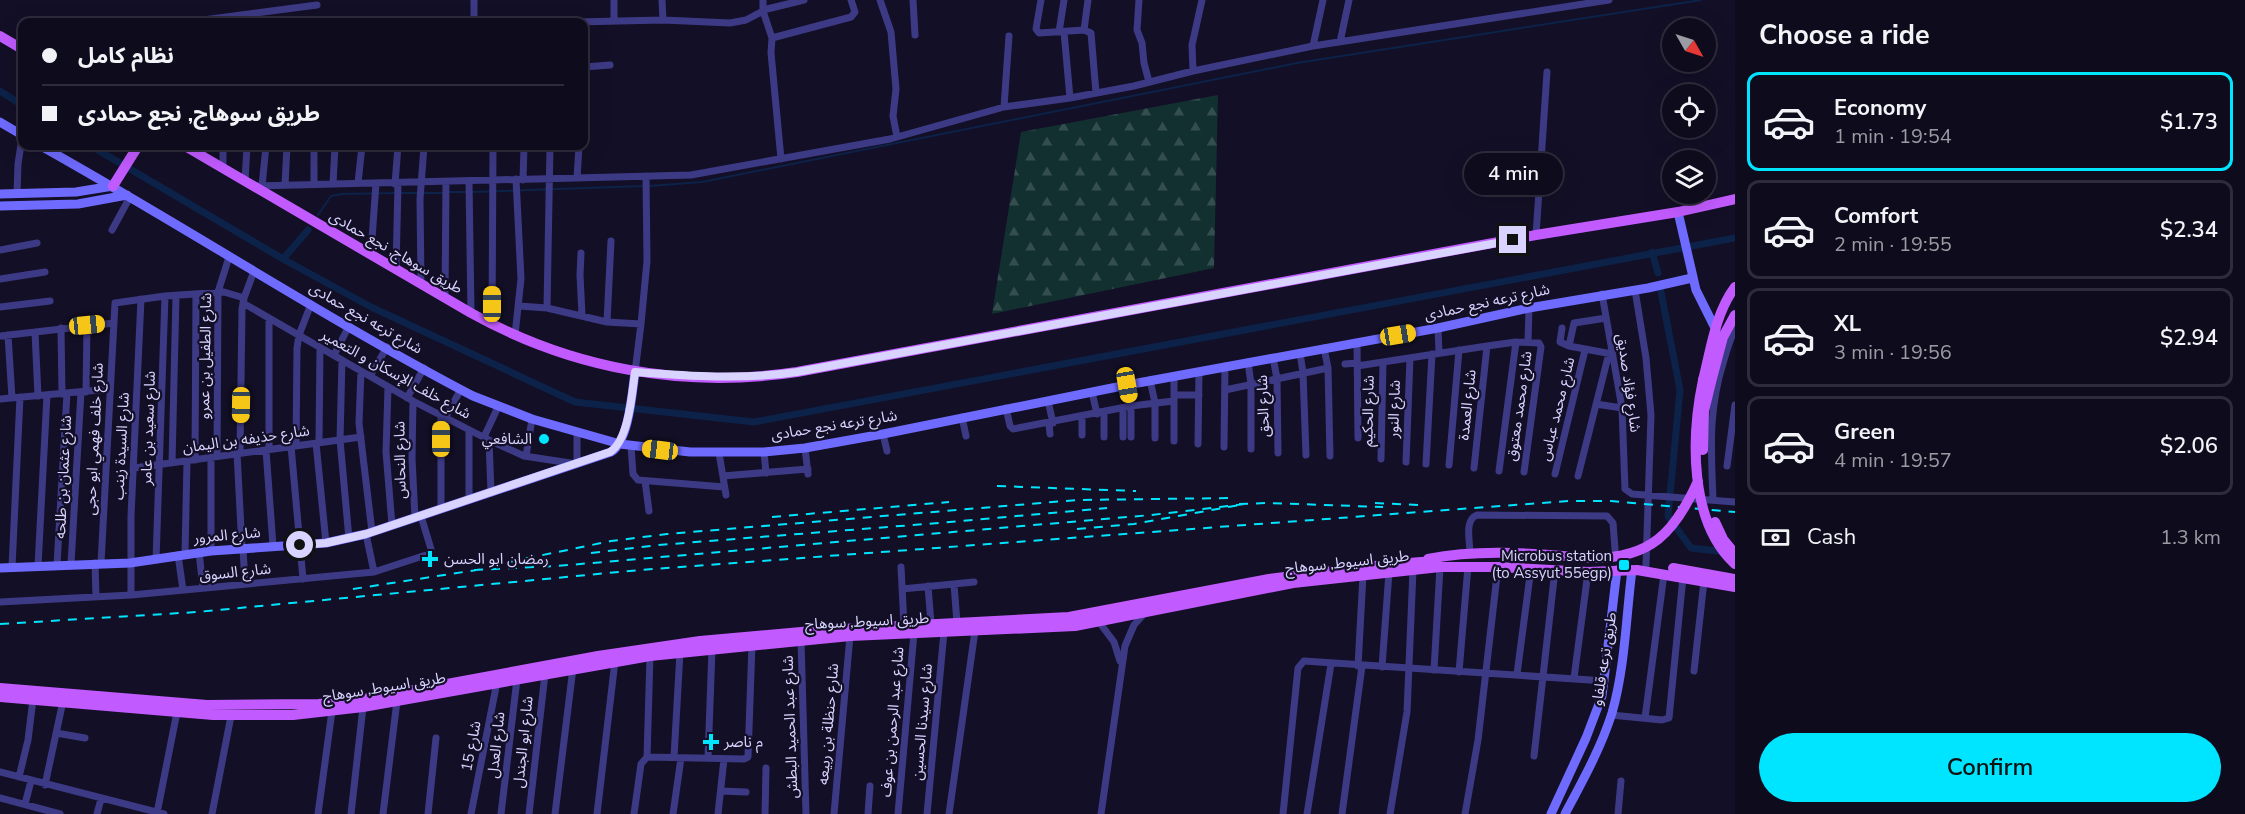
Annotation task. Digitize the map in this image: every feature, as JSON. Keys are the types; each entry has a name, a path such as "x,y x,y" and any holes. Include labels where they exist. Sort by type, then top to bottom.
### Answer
{"main road":[{"path":"0,36 18,47"},
{"path":"113,186 136,150"},
{"name":"طريق سوهاج, نجع حمادى","path":"197,150 223,168 254,184 445,298 492,325 515,335 570,357 635,372 727,378 762,377 797,372 1678,212 1735,199"},
{"path":"1735,287 1723,306 1716,330 1696,426 1698,481 1705,516 1720,548 1735,564"},
{"path":"1735,315 1723,337 1707,381 1703,422 1707,493 1718,529 1735,554"},
{"path":"1407,567 1470,553 1504,552 1606,558 1636,552 1662,537 1682,514 1698,481"},
{"name":"طريق اسيوط, سوهاج","path":"0,697 177,712 266,711 517,679 680,652 700,645 712,649 850,636 1058,627 1282,576 1483,560 1598,566 1646,564 1735,579"},
{"name":"طريق اسيوط, سوهاج","path":"266,711 332,711 363,707 598,656 823,630 1145,613 1260,588 1389,572 1407,567 1467,566 1588,572 1632,570 1735,586"},
{"name":"طريق اسيوط, سوهاج","path":"0,688 185,704 239,713"}],"street":[{"path":"474,0 474,18"},
{"path":"614,0 614,20"},
{"path":"662,0 663,20"},
{"path":"762,0 763,11 772,38 771,52 781,159"},
{"path":"588,21 663,20 730,23 804,0"},
{"path":"772,38 851,17 855,12 851,0"},
{"path":"880,0 891,32 896,89 893,116 897,137"},
{"path":"913,0 915,35"},
{"path":"1041,0 1037,32 1088,30 1092,36 1096,93"},
{"path":"1064,0 1061,32 1070,98"},
{"path":"1084,30 1088,0"},
{"path":"1139,0 1137,30 1143,43 1144,63 1149,82"},
{"path":"1193,71 1192,45 1199,23 1202,0"},
{"path":"1313,46 1323,0"},
{"path":"1340,42 1349,0"},
{"path":"254,184 397,184 691,175 897,137 1004,107 1096,93 1313,46 1609,0"},
{"path":"218,18 317,5"},
{"path":"1004,107 1009,36"},
{"path":"588,67 610,65"},
{"path":"1536,236 1547,72"},
{"path":"0,122 18,133"},
{"path":"17,194 20,150"},
{"name":"شارع ترعه نجع حمادى","path":"48,150 349,326 461,389 498,407 620,444 675,451 764,452 883,434 1150,380 1438,328 1529,308 1692,278"},
{"path":"223,150 223,168"},
{"path":"248,150 254,184"},
{"path":"254,184 265,150"},
{"path":"285,185 287,150"},
{"path":"314,150 314,184"},
{"path":"333,184 335,150"},
{"path":"358,183 362,150"},
{"path":"396,269 398,150"},
{"path":"421,283 424,150"},
{"path":"492,325 493,150"},
{"path":"515,335 521,272 520,180 524,150"},
{"path":"547,308 550,150"},
{"path":"577,178 579,150"},
{"path":"620,444 633,387 647,261 646,176"},
{"path":"469,181 471,313"},
{"path":"445,298 447,182"},
{"path":"371,253 376,183"},
{"path":"0,194 76,192 113,186"},
{"path":"0,206 78,204 129,196"},
{"path":"112,230 129,196"},
{"path":"1678,212 1692,278 1700,300 1716,330"},
{"path":"607,322 611,241"},
{"path":"0,250 37,243"},
{"path":"581,253 582,315"},
{"name":"شارع الطفيل بن عمرو","path":"211,551 218,292 229,257"},
{"path":"245,584 238,453 243,301 254,271"},
{"path":"0,279 45,272"},
{"path":"1635,290 1651,415 1652,495 1646,564"},
{"name":"شارع خلف فهمي ابو حجى","path":"96,597 115,303 218,292 231,293 243,301"},
{"path":"183,590 182,555 191,460 196,294"},
{"name":"شارع فؤاد صديق","path":"1607,294 1606,318 1622,408 1625,489 1629,493 1735,502"},
{"name":"شارع سعيد بن عامر","path":"156,560 165,296"},
{"path":"172,463 176,296"},
{"name":"شارع السيدة زينب","path":"131,595 130,563 141,299"},
{"path":"0,307 50,301"},
{"name":"شارع خلف الإسكان و التعمير","path":"243,301 410,400 487,439 526,456 577,464"},
{"path":"303,579 294,446 299,335 311,304"},
{"path":"519,306 547,308 607,322 640,324"},
{"path":"1345,364 1383,362 1528,341 1529,308"},
{"path":"269,318 268,449 273,546"},
{"path":"1569,346 1574,323 1606,318"},
{"path":"12,567 16,398 4,336 114,323"},
{"name":"شارع عثمان بن طلحه","path":"71,564 87,325"},
{"path":"334,355 349,326"},
{"path":"57,565 64,393 61,328"},
{"path":"1426,464 1438,328"},
{"path":"1562,328 1560,342 1585,350 1611,354 1578,476"},
{"path":"35,332 38,396"},
{"path":"1713,499 1710,441 1712,406 1717,381 1734,334"},
{"name":"شارع محمد معتوق","path":"1524,472 1540,344 1528,341"},
{"path":"1499,471 1516,342"},
{"path":"1357,343 1358,438"},
{"name":"شارع العمدة","path":"1474,468 1487,346"},
{"path":"370,376 387,347"},
{"path":"320,348 318,443 326,543"},
{"path":"1324,348 1328,368 1330,456"},
{"path":"1449,465 1459,350"},
{"name":"شارع محمد عباس","path":"1555,474 1585,350"},
{"path":"1299,353 1303,373 1306,455"},
{"name":"شارع الحق","path":"1274,357 1277,379 1278,453"},
{"name":"شارع النور","path":"1406,462 1410,358"},
{"path":"342,360 340,440 349,539"},
{"path":"1248,362 1251,384 1251,449"},
{"name":"شارع الحكيم","path":"1381,459 1383,362"},
{"path":"1224,447 1225,366"},
{"path":"410,400 424,368"},
{"path":"1225,390 1328,368"},
{"path":"360,371 359,416 374,572"},
{"path":"1198,444 1199,372"},
{"path":"1174,376 1174,441"},
{"path":"1150,380 1155,403 1155,438"},
{"path":"1123,437 1127,385"},
{"path":"388,387 386,452 393,525"},
{"path":"441,509 443,417 461,389"},
{"path":"0,399 110,390"},
{"path":"1092,392 1100,413 1104,437"},
{"path":"38,566 47,395"},
{"path":"1006,408 1010,426 1013,429 1199,395"},
{"name":"شارع النحاس","path":"410,400 412,458 418,517"},
{"path":"1048,400 1050,434"},
{"path":"1596,404 1622,408"},
{"path":"1727,466 1735,405"},
{"path":"491,493 487,439 498,407"},
{"path":"1127,407 1131,437"},
{"path":"962,417 966,436"},
{"path":"1082,417 1082,435"},
{"path":"526,456 532,419"},
{"path":"469,430 469,500"},
{"path":"577,432 577,464"},
{"path":"883,434 887,451"},
{"name":"شارع حذيفه بن اليمان","path":"134,468 361,437"},
{"name":"شارع المرور","path":"0,568 130,563 200,552 326,543 349,539 577,464 610,452 620,444"},
{"path":"631,446 634,477 638,480 725,491 719,453"},
{"path":"723,476 808,472 805,447"},
{"path":"764,452 766,473"},
{"path":"645,481 649,511"},
{"path":"1470,553 1469,522 1477,515 1607,516 1613,523 1615,549"},
{"name":"شارع السوق","path":"0,602 131,595 374,572 429,554 431,549 418,517"},
{"path":"200,552 203,588"},
{"path":"1459,672 1467,566"},
{"path":"901,567 904,625"},
{"path":"1390,814 1407,712 1409,669 1407,567"},
{"path":"1434,670 1440,567"},
{"path":"1465,814 1478,740 1498,567"},
{"path":"1517,674 1531,568"},
{"path":"1534,756 1555,570"},
{"name":"طريق ترعه قلفاو","path":"1551,814 1586,738 1602,696 1617,570"},
{"name":"طريق ترعه قلفاو","path":"1565,814 1611,715 1616,696 1632,570"},
{"path":"1382,667 1389,572"},
{"path":"1574,678 1588,572"},
{"path":"1342,814 1360,666 1363,574"},
{"path":"1645,718 1664,574"},
{"path":"1611,715 1665,720 1669,717 1683,577"},
{"path":"1694,671 1704,581"},
{"path":"902,589 974,582"},
{"path":"954,584 957,623"},
{"path":"928,586 931,624"},
{"path":"1101,814 1121,666 1127,639 1134,625 1145,613"},
{"path":"1098,617 1114,642 1121,666"},
{"path":"949,814 975,631"},
{"name":"شارع سيدنا الحسين","path":"927,814 944,632"},
{"name":"شارع عبد الرحمن بن عوف","path":"898,814 914,633"},
{"name":"شارع حنظلة بن ربيعه","path":"834,814 850,636"},
{"name":"شارع عبد الحميد البطش","path":"801,640 806,814"},
{"path":"647,757 744,759 749,755 752,644"},
{"path":"708,758 712,649"},
{"path":"674,814 680,652"},
{"path":"634,814 641,764 647,757 650,656"},
{"path":"597,814 615,661"},
{"path":"1283,814 1298,668 1304,661 1605,681"},
{"path":"1307,814 1330,664"},
{"path":"555,814 573,668"},
{"name":"شارع ابو الجندل","path":"529,814 544,674"},
{"name":"شارع العدل","path":"501,814 517,679"},
{"name":"شارع 15","path":"471,814 497,682"},
{"path":"1602,696 1616,696"},
{"path":"19,777 28,740 33,699"},
{"path":"45,785 63,701"},
{"path":"383,814 397,701"},
{"path":"351,814 363,707"},
{"path":"318,814 332,711"},
{"path":"0,772 160,813 177,712"},
{"path":"212,814 239,713"},
{"path":"56,734 85,738"},
{"path":"428,814 436,738"},
{"path":"718,814 724,759"},
{"path":"765,814 766,768"},
{"path":"25,804 31,781"},
{"path":"1618,814 1621,781"},
{"path":"868,814 870,786"},
{"path":"721,791 746,792"},
{"path":"0,798 25,804 42,812 60,814"},
{"path":"97,814 101,799"}],"green space":[{"path":"1218,95 1214,268 992,314 1021,132"}],"waterway":[{"path":"649,186 702,182 1297,63 1701,0"},
{"path":"0,91 18,102"},
{"path":"98,150 283,259 371,307 575,402 754,422 1735,238"},
{"path":"472,192 644,186"},
{"path":"448,192 467,192"},
{"path":"318,215 331,196 395,193"},
{"path":"400,193 443,193"},
{"path":"283,259 308,230"},
{"path":"1652,252 1658,273"},
{"path":"1661,292 1680,390 1668,516 1691,548 1726,552"}],"railway":[{"path":"997,486 1136,491"},
{"path":"509,562 611,541 667,534 1077,500 1234,498"},
{"path":"0,624 197,612 640,570 1568,501 1611,501 1735,512"},
{"path":"772,517 949,502"},
{"path":"1375,503 1420,505"},
{"path":"1239,504 1383,507"},
{"path":"474,570 557,566 1151,515 1245,504 1134,524 1077,529"},
{"path":"591,553 658,545 1107,508"},
{"path":"353,589 483,569"}],"place":[{"name":"الشافعي","path":"544,439"},
{"name":"رمضان ابو الحسن","path":"430,559"},
{"name":"Microbus station (to Assyut 55egp)","path":"1624,565"},
{"name":"م ناصر","path":"711,742"}],"route":[{"path":"300,545 326,543 366,534 610,452 620,444 635,372 727,378 762,377 797,372 1513,240"}]}
